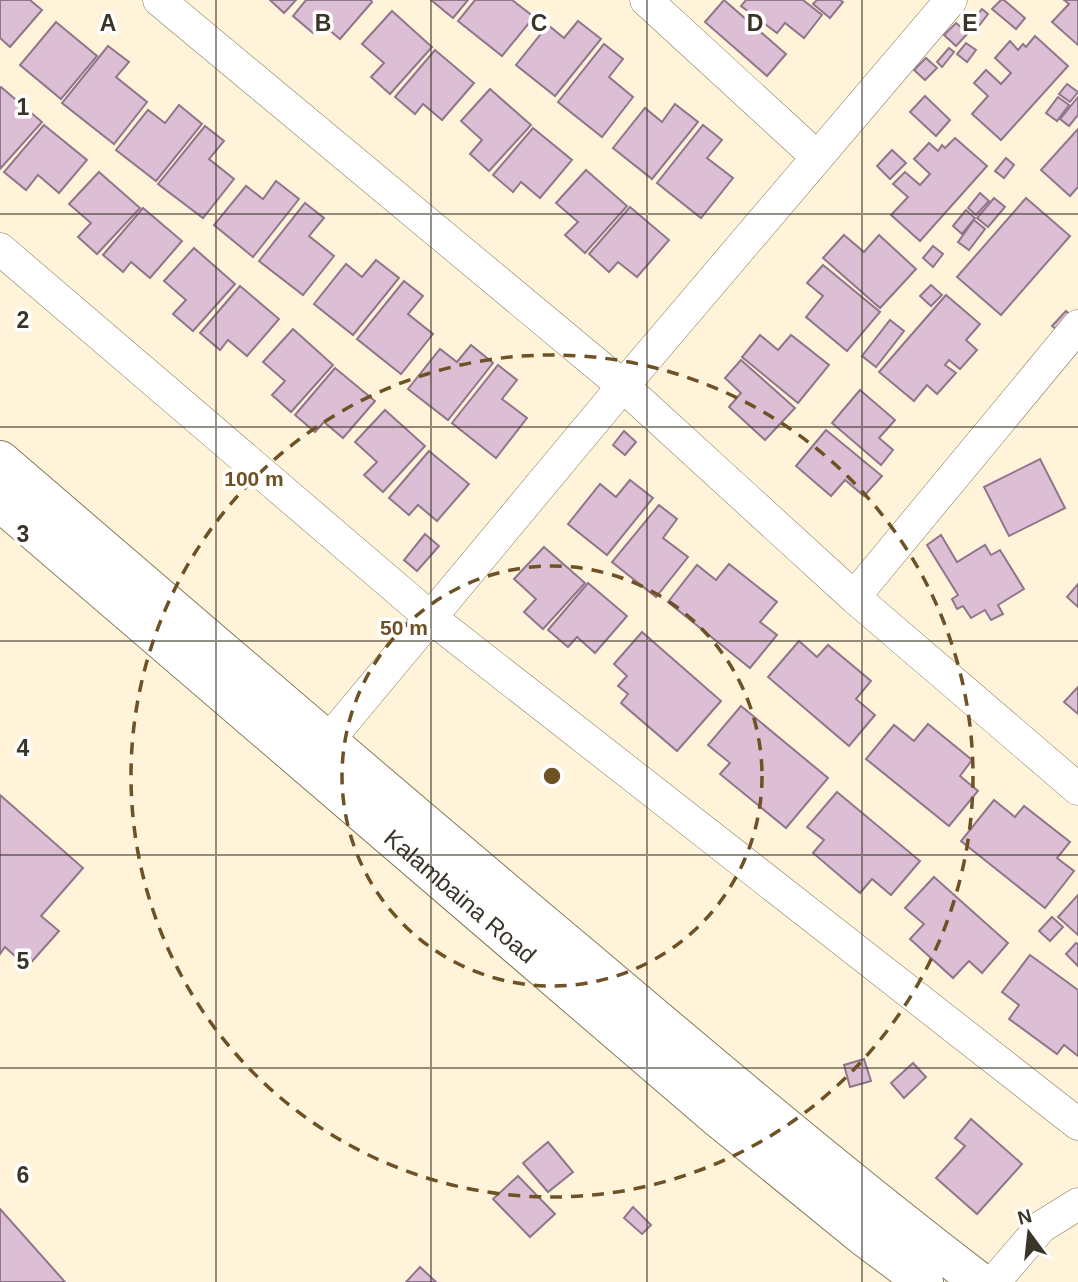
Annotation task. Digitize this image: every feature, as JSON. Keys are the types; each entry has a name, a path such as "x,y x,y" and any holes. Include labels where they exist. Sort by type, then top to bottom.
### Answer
{"main road":[{"path":"0,460 327,742 738,1088 895,1217 980,1282"},
{"name":"Kalambaina Road","path":"0,502 718,1118 864,1237 925,1282"}],"street":[{"path":"159,0 623,386 854,597 1078,789"},
{"path":"646,0 817,157"},
{"path":"327,742 623,386 951,0"},
{"path":"0,248 430,617 1078,1124"},
{"path":"854,597 1078,326"},
{"path":"994,1282 1041,1227 1078,1204"}],"building":[{"path":"0,0 30,0 42,10 10,47 0,38"},
{"path":"270,0 296,0 284,13"},
{"path":"306,0 372,2 340,39 321,23 313,33 293,16"},
{"path":"431,0 468,0 453,18"},
{"path":"475,0 512,0 534,17 502,56 458,21"},
{"path":"724,0 786,54 767,76 705,22"},
{"path":"746,0 803,0 822,15 804,38 785,23 777,33 741,6"},
{"path":"817,0 843,2 830,18 813,4"},
{"path":"1001,0 1025,18 1016,29 992,9"},
{"path":"1064,0 1078,0 1078,45 1052,22 1069,4"},
{"path":"982,9 988,14 975,31 969,26"},
{"path":"392,11 432,47 390,94 371,77 384,63 362,44"},
{"path":"578,21 601,39 555,96 516,65 548,25 564,38"},
{"path":"56,22 97,56 61,99 20,65"},
{"path":"956,23 968,33 956,46 944,35"},
{"path":"1035,36 1068,66 1001,140 972,114 988,96 974,83 986,70 1001,84 1011,73 995,58 1010,41 1018,50 1023,44 1026,47"},
{"path":"966,43 976,50 967,62 957,54"},
{"path":"604,44 623,59 609,77 633,97 602,137 558,102"},
{"path":"108,46 129,62 116,77 147,102 114,144 62,103"},
{"path":"949,48 954,52 942,67 937,62"},
{"path":"435,50 474,83 442,120 423,104 415,114 395,97"},
{"path":"926,58 937,68 925,80 914,70"},
{"path":"1067,84 1078,92 1070,102 1059,94"},
{"path":"0,88 42,122 0,169"},
{"path":"490,89 531,125 489,171 470,154 482,140 461,121"},
{"path":"925,96 950,120 936,136 910,112"},
{"path":"1058,97 1069,105 1057,121 1046,113"},
{"path":"1078,97 1078,115 1069,126 1060,119"},
{"path":"675,104 698,122 652,179 613,148 645,108 662,122"},
{"path":"179,105 202,124 156,181 116,150 148,110 165,123"},
{"path":"44,125 87,160 59,193 38,175 26,190 4,172"},
{"path":"703,125 722,140 707,158 733,178 701,218 657,183"},
{"path":"205,126 224,141 209,159 234,179 203,218 158,184"},
{"path":"533,128 572,160 540,198 521,182 513,192 493,175"},
{"path":"1078,129 1078,187 1070,196 1041,170"},
{"path":"955,138 987,166 920,241 891,215 908,197 893,184 905,172 920,185 930,174 914,159 929,143 938,151 942,145 945,148"},
{"path":"892,150 906,163 890,179 877,166"},
{"path":"1006,158 1014,165 1004,178 995,171"},
{"path":"586,170 627,206 585,253 565,235 578,222 556,203"},
{"path":"99,172 140,208 97,254 78,237 91,223 69,204"},
{"path":"276,181 299,199 253,257 214,225 246,186 263,199"},
{"path":"980,193 989,201 976,215 968,208"},
{"path":"994,198 1005,207 988,227 977,218"},
{"path":"1026,198 1070,236 1001,315 957,277"},
{"path":"305,203 324,218 309,236 334,256 303,295 259,261"},
{"path":"630,207 669,240 637,277 618,262 609,272 589,254"},
{"path":"143,208 182,241 150,278 131,262 123,272 103,255"},
{"path":"966,210 975,218 962,234 953,226"},
{"path":"974,220 985,229 969,250 958,242"},
{"path":"844,235 864,252 879,235 916,269 880,308 823,258"},
{"path":"933,246 943,254 933,267 923,258"},
{"path":"194,248 235,284 193,331 173,314 186,300 164,281"},
{"path":"376,260 399,278 353,335 314,304 346,264 362,277"},
{"path":"823,265 880,312 847,351 806,317 823,296 807,283"},
{"path":"404,281 423,296 408,314 433,334 401,374 357,339"},
{"path":"931,285 942,295 931,306 920,296"},
{"path":"240,286 279,319 247,356 228,340 220,350 200,333"},
{"path":"946,295 980,324 966,340 977,350 960,369 949,360 945,365 956,373 937,394 927,385 914,401 879,372"},
{"path":"1066,311 1077,321 1064,336 1052,326"},
{"path":"890,320 904,331 876,367 862,356"},
{"path":"293,329 333,365 291,412 272,395 285,381 263,362"},
{"path":"760,335 778,350 791,335 829,365 798,403 742,357"},
{"path":"471,345 493,363 448,420 408,389 440,349 457,362"},
{"path":"741,360 795,408 765,440 729,407 741,393 725,378"},
{"path":"498,365 517,380 502,399 527,418 496,458 452,423"},
{"path":"335,368 375,401 343,438 324,422 315,432 295,415"},
{"path":"860,390 895,420 879,438 893,450 881,465 832,423"},
{"path":"385,410 425,446 383,492 364,475 377,462 355,442"},
{"path":"826,430 882,476 864,496 845,480 831,496 796,466"},
{"path":"624,431 636,442 625,455 613,445"},
{"path":"429,451 469,484 437,521 418,505 409,515 389,498"},
{"path":"1040,459 1065,508 1009,536 984,487"},
{"path":"630,480 653,498 607,555 568,524 600,484 616,497"},
{"path":"659,505 677,519 663,538 688,557 656,597 612,562"},
{"path":"425,534 439,546 417,571 404,560"},
{"path":"941,535 957,562 985,545 991,555 1000,550 1024,589 998,605 1003,614 991,620 985,610 971,618 963,606 957,609 952,599 958,595 927,545"},
{"path":"544,547 585,583 543,629 524,612 536,599 514,579"},
{"path":"729,564 777,602 760,622 777,635 750,668 668,602 697,565 716,580"},
{"path":"588,583 627,616 595,653 577,637 568,647 548,630"},
{"path":"1078,584 1078,607 1067,597"},
{"path":"642,632 721,701 677,751 621,703 628,694 618,686 627,676 614,664"},
{"path":"799,641 817,657 828,645 871,681 856,699 875,715 849,746 768,677"},
{"path":"1078,687 1078,714 1064,702"},
{"path":"741,706 828,778 786,828 720,774 730,763 708,745"},
{"path":"928,724 972,760 960,776 978,791 949,826 866,759 894,725 914,741"},
{"path":"837,792 920,861 891,895 872,879 860,893 813,853 824,840 807,827"},
{"path":"0,795 83,868 41,916 59,931 27,967 5,947 0,954"},
{"path":"994,800 1015,817 1024,806 1070,842 1057,858 1074,871 1045,908 961,841"},
{"path":"934,877 1008,943 982,973 969,961 953,978 910,939 924,924 905,908"},
{"path":"1078,895 1078,935 1058,917"},
{"path":"1052,917 1063,927 1050,941 1039,931"},
{"path":"1078,944 1078,966 1066,954"},
{"path":"1030,955 1078,990 1078,1056 1064,1045 1057,1054 1009,1019 1019,1005 1002,992"},
{"path":"864,1059 871,1081 850,1087 844,1065"},
{"path":"913,1063 926,1077 904,1098 891,1083"},
{"path":"971,1119 1022,1164 977,1214 936,1178 965,1146 955,1138"},
{"path":"548,1142 573,1172 548,1192 523,1163"},
{"path":"518,1176 555,1214 530,1237 493,1199"},
{"path":"633,1207 651,1225 642,1234 624,1218"},
{"path":"0,1209 65,1282 0,1282"},
{"path":"420,1267 436,1282 406,1282"}]}
